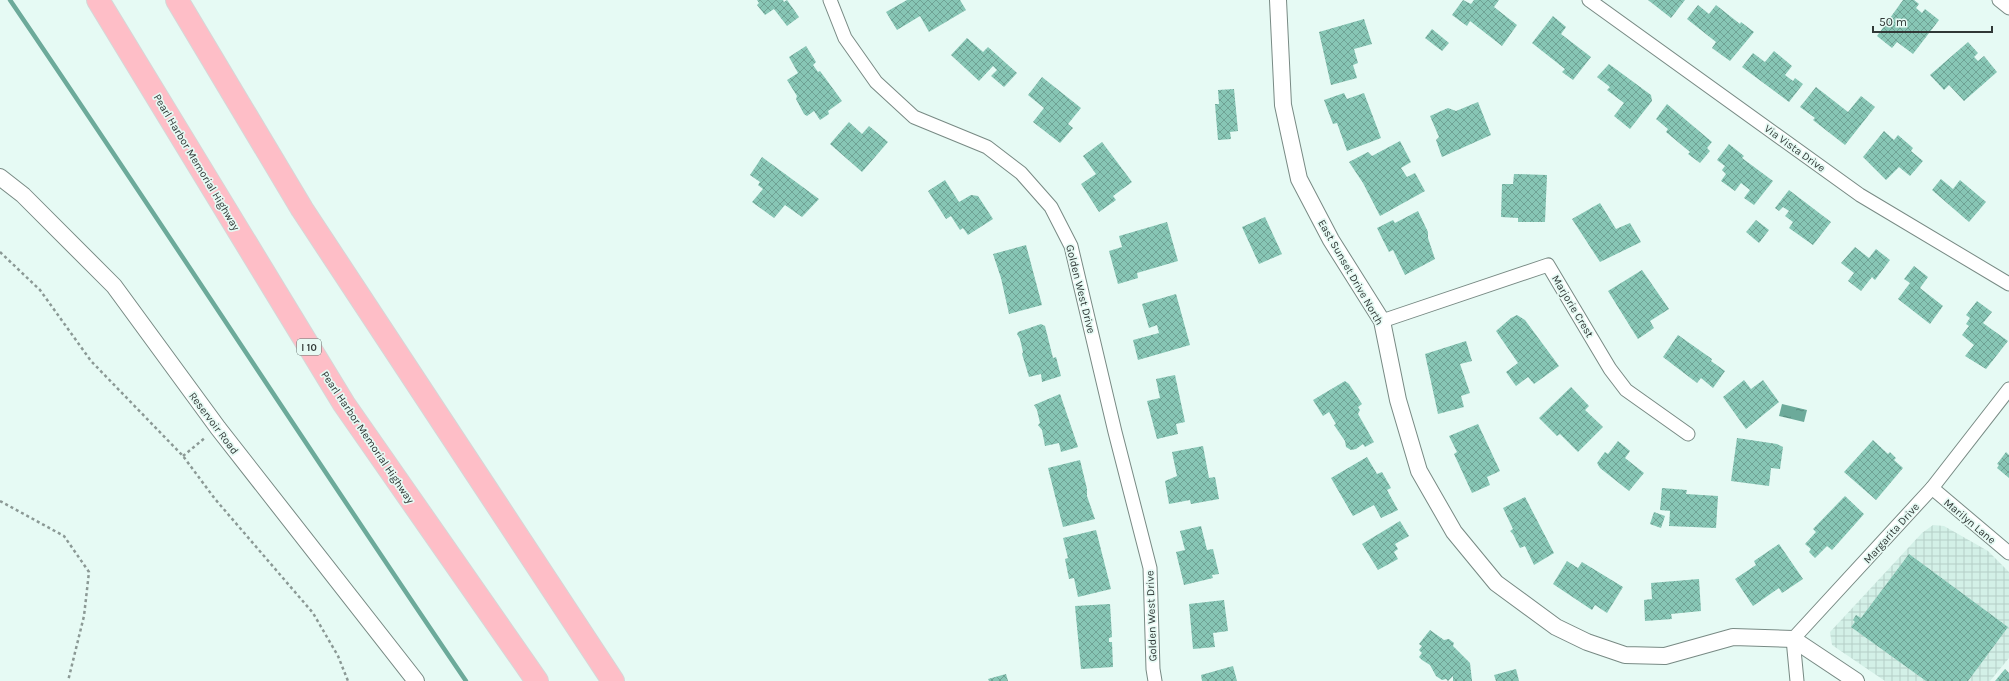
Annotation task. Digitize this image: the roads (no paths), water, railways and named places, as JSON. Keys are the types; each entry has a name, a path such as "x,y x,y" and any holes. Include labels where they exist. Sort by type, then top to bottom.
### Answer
{"highway":[{"name":"Pearl Harbor Memorial Highway","path":"98,0 344,404 538,681"},
{"path":"176,0 302,209 613,681"}],"street":[{"name":"Golden West Drive","path":"830,0 846,38 876,82 914,117 987,147 1021,173 1051,207 1071,246 1115,432 1150,568 1153,669 1155,681"},
{"name":"East Sunset Drive North","path":"1278,0 1283,105 1299,179 1331,240 1382,321 1398,400 1419,471 1454,532 1496,583 1556,627 1587,642 1625,655 1665,656 1733,637 1793,639"},
{"name":"Via Vista Drive","path":"1588,0 1860,195 2009,284"},
{"path":"1999,0 2009,8"},
{"name":"Reservoir Road","path":"0,177 23,195 114,286 218,428 416,681"},
{"name":"Marjorie Crest","path":"1382,321 1548,265 1610,369 1626,390 1688,434"},
{"name":"Margarita Drive","path":"1793,639 1932,488 2009,389"},
{"name":"Marilyn Lane","path":"1932,488 2009,553"},
{"path":"1793,639 1797,681"},
{"path":"1793,639 1856,681"}],"water":[{"path":"1782,404 1807,410 1804,422 1779,416"}],"waterway":[{"path":"10,0 466,681"}]}
